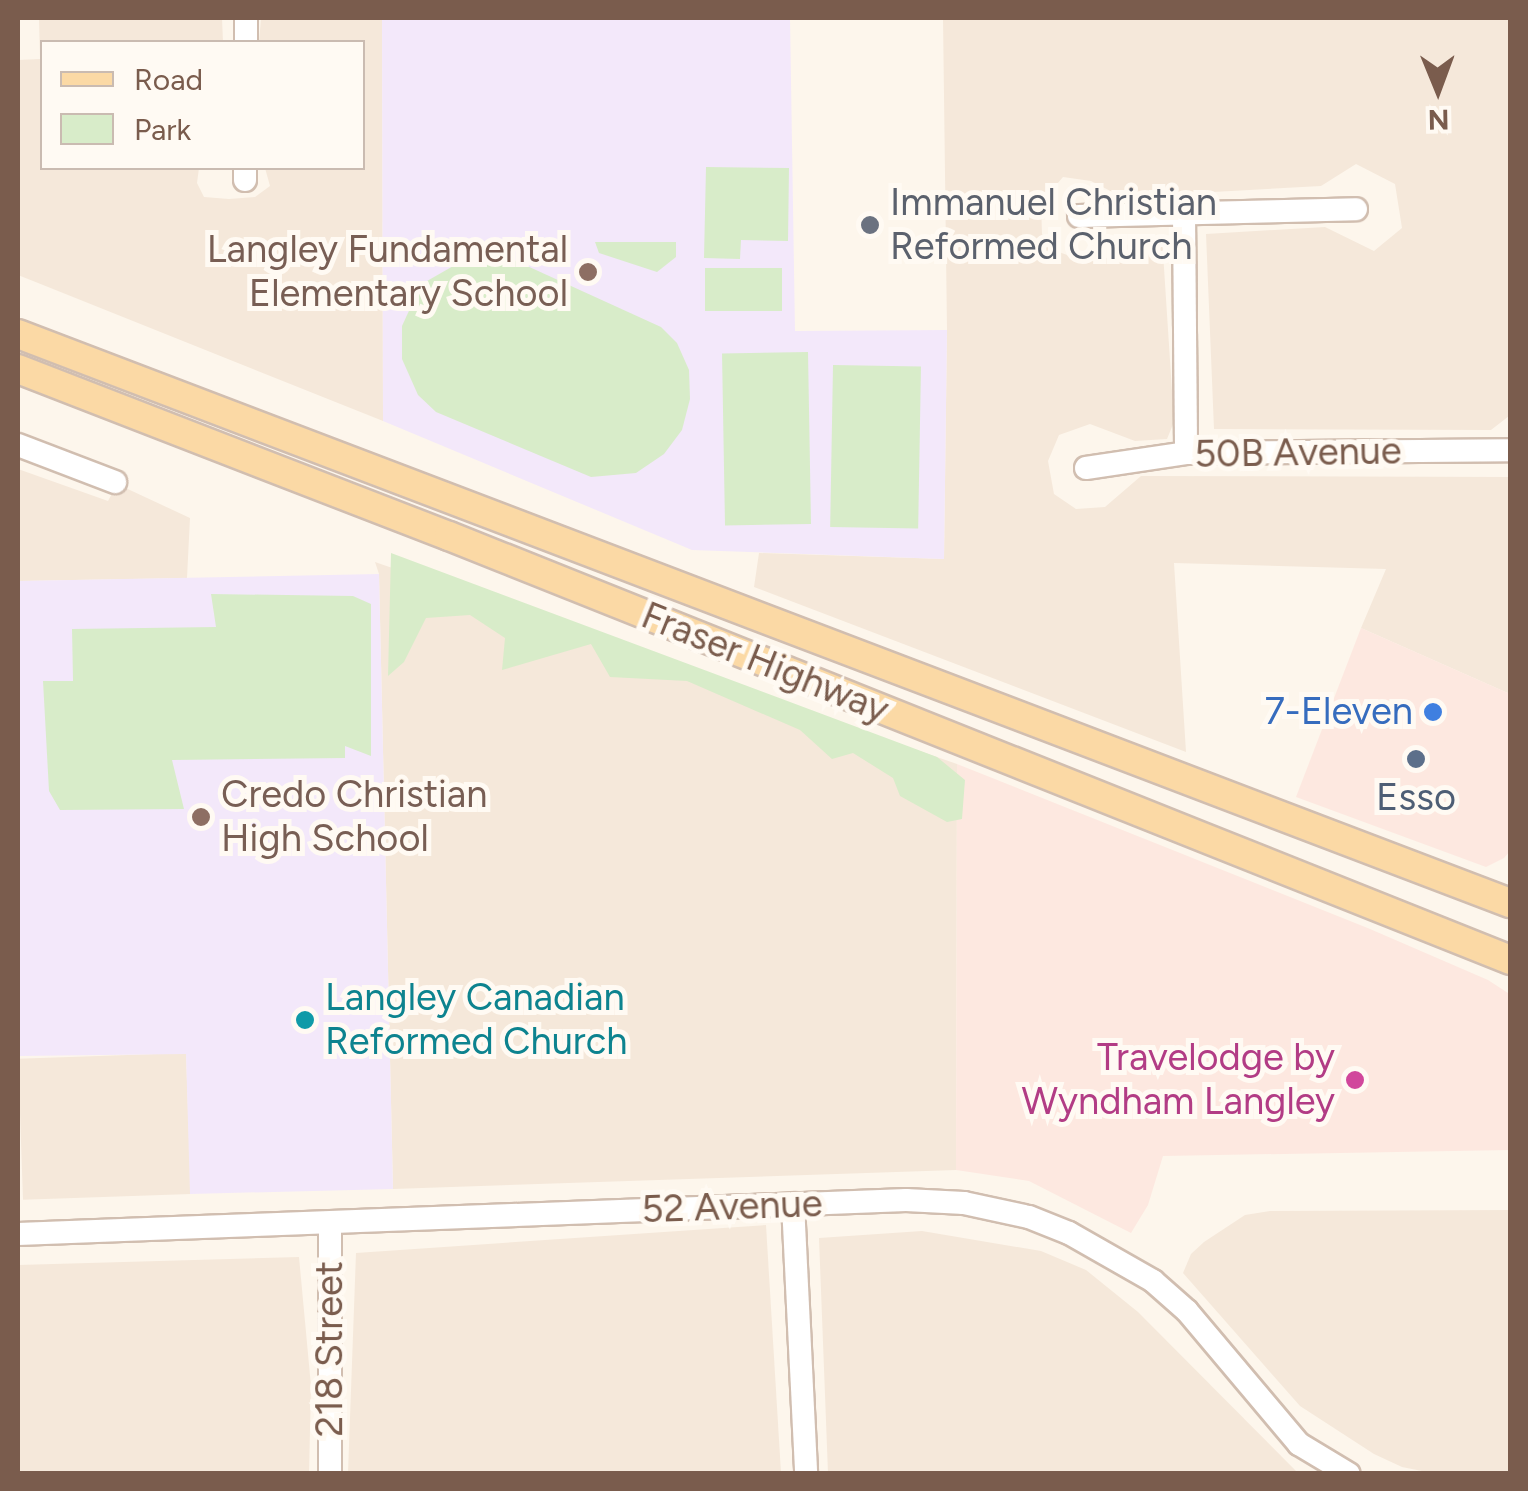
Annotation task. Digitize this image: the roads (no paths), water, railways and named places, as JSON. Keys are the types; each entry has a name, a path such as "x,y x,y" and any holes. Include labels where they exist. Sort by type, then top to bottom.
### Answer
{"main road":[{"name":"Fraser Highway","path":"18,334 1510,902"},
{"name":"Fraser Highway","path":"18,368 1510,960"}],"street":[{"path":"1079,216 1356,209"},
{"path":"1184,214 1186,453"},
{"path":"18,445 115,482"},
{"name":"50B Avenue","path":"1086,468 1186,453 1510,450"},
{"name":"52 Avenue","path":"18,1234 793,1204 964,1203 1029,1218 1092,1243 1153,1281 1187,1311 1299,1444 1349,1474"},
{"path":"793,1204 806,1474"},
{"name":"218 Street","path":"330,1224 330,1474"}],"place":[{"name":"Immanuel Christian Reformed Church","path":"870,225"},
{"name":"Langley Fundamental Elementary School","path":"588,272"},
{"name":"7-Eleven","path":"1433,712"},
{"name":"Esso","path":"1416,759"},
{"name":"Credo Christian High School","path":"201,817"},
{"name":"Langley Canadian Reformed Church","path":"305,1020"},
{"name":"Travelodge by Wyndham Langley","path":"1355,1080"}]}
